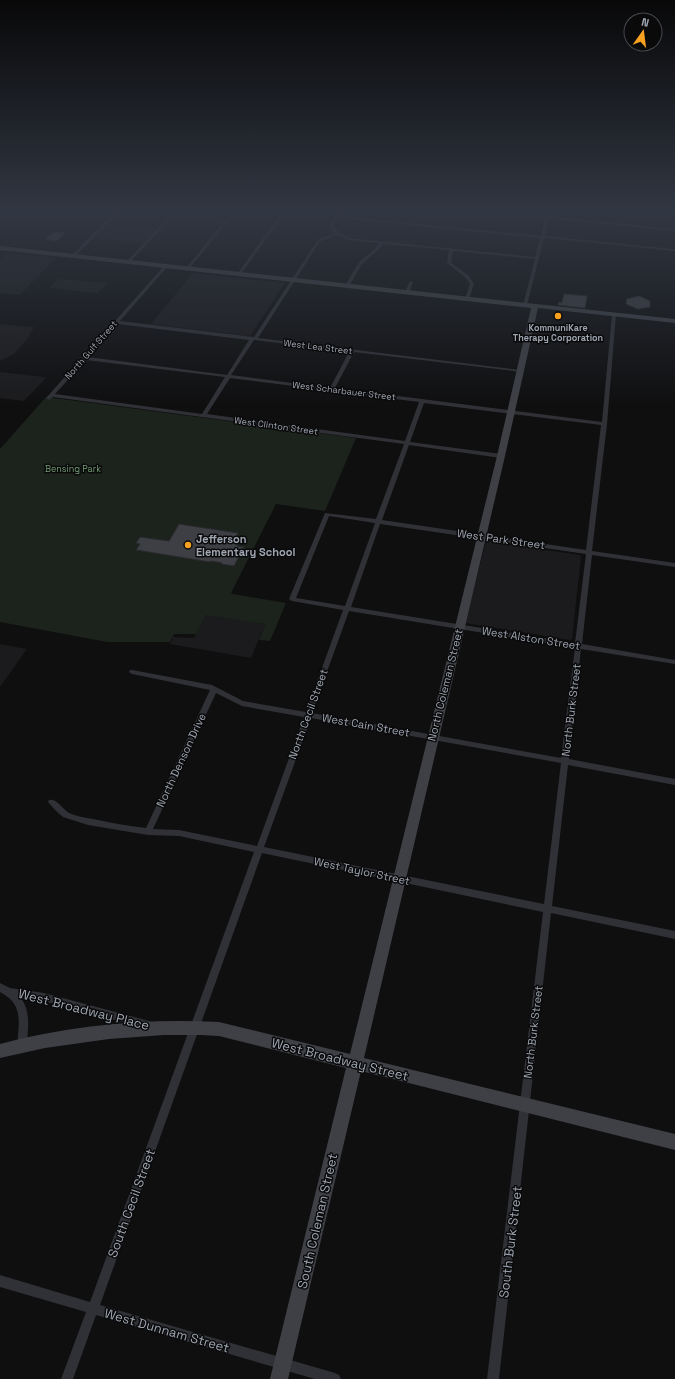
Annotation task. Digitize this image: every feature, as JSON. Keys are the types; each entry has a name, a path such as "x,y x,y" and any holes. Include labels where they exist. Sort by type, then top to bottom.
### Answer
{"main road":[{"path":"260,276 675,321"},
{"name":"North Coleman Street","path":"355,1063 432,737 511,413 520,372 530,306"},
{"name":"West Broadway Street","path":"0,1051 22,1044 104,1032 159,1027 219,1029 675,1142"},
{"name":"South Coleman Street","path":"281,1371 355,1063"}],"street":[{"name":"North Gulf Street","path":"50,396 157,276"},
{"path":"203,416 228,376 295,276"},
{"path":"347,286 352,276"},
{"path":"467,276 472,284 467,299"},
{"name":"North Coleman Street","path":"530,306 535,276"},
{"path":"407,292 412,282"},
{"name":"North Burk Street","path":"526,1105 604,424 614,315"},
{"name":"West Lea Street","path":"115,322 520,372"},
{"path":"332,389 352,351"},
{"name":"West Scharbauer Street","path":"84,358 604,424"},
{"name":"West Clinton Street","path":"50,396 501,456"},
{"name":"North Cecil Street","path":"194,1027 422,401"},
{"name":"West Park Street","path":"292,599 327,514 675,565"},
{"name":"West Alston Street","path":"292,599 675,662"},
{"name":"West Cain Street","path":"132,672 214,689 242,703 675,782"},
{"name":"North Denson Drive","path":"148,832 214,689"},
{"name":"West Taylor Street","path":"52,802 67,815 91,821 148,832 171,834 179,833 675,936"},
{"name":"West Broadway Place","path":"0,987 10,992 44,997 159,1027"},
{"name":"West Broadway Place","path":"10,992 23,1007 25,1017 22,1044"},
{"name":"South Cecil Street","path":"67,1379 194,1027"},
{"name":"South Burk Street","path":"493,1379 526,1105"},
{"name":"West Dunnam Street","path":"0,1281 93,1308 281,1371 335,1379"}],"shaded area":[{"path":"0,276 38,276 20,295 0,293"},
{"path":"190,276 224,276 285,283 250,336 151,324"},
{"path":"58,279 107,283 98,293 49,288"},
{"path":"0,324 34,327 28,338 14,354 0,361"},
{"path":"0,372 46,378 24,401 0,398"},
{"path":"486,541 580,555 572,639 570,640 465,623"},
{"path":"206,614 265,624 251,658 170,644 173,637 194,638"},
{"path":"0,644 27,649 0,687"}],"green space":[{"name":"Bensing Park","path":"46,397 356,438 325,511 276,504 231,593 286,603 270,641 259,640 265,624 206,615 196,634 174,634 170,642 107,642 0,622 0,449"}],"building":[{"path":"564,294 587,296 585,308 558,305 559,302 562,303"},
{"path":"639,296 650,301 650,307 638,309 626,304 627,299"},
{"name":"Jefferson Elementary School","path":"179,524 238,533 235,540 240,541 237,546 244,547 234,566 211,561 136,550 140,544 136,543 140,537 169,541"}],"place":[{"name":"KommuniKare Therapy Corporation","path":"558,316"},
{"name":"Jefferson Elementary School","path":"188,545"}]}
